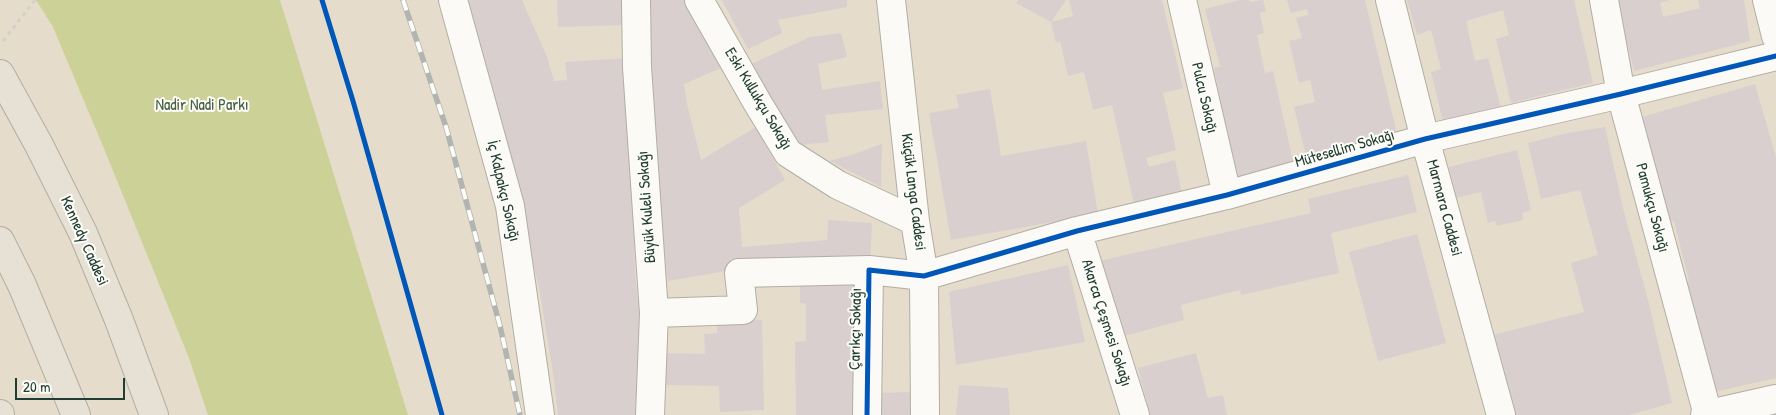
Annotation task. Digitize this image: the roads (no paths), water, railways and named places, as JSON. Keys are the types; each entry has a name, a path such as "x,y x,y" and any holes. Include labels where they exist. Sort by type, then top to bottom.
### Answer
{"highway":[{"name":"Kennedy Caddesi","path":"0,74 40,145 83,233 119,320 154,415"},
{"path":"0,241 22,285 76,415"}],"street":[{"name":"İç Kalpakçı Sokağı","path":"452,0 510,206 540,415"},
{"name":"Büyük Kuleli Sokağı","path":"636,0 637,68 654,313 650,415"},
{"name":"Eski Kullukçu Sokağı","path":"699,0 788,153 838,185 915,222"},
{"name":"Küçük Langa Caddesi","path":"891,0 915,222 924,276 925,415"},
{"name":"Pulcu Sokağı","path":"1182,0 1227,195"},
{"name":"Marmara Caddesi","path":"1390,0 1425,139 1501,415"},
{"name":"Pamukçu Sokağı","path":"1604,0 1621,94 1707,415"},
{"path":"1767,0 1776,36"},
{"name":"Mütesellim Sokağı","path":"924,276 1077,232 1227,195 1425,139 1776,56"},
{"name":"Akarca Çeşmesi Sokağı","path":"1077,232 1135,415"},
{"path":"654,313 743,310 739,273 869,270"},
{"name":"Çarıkçı Sokağı","path":"867,415 869,270 924,276"},
{"path":"1707,415 1776,399"}],"railway":[{"path":"403,0 446,127 500,326 520,415"}],"park label":[{"name":"Nadir Nadi Parkı","path":"202,106"}]}
